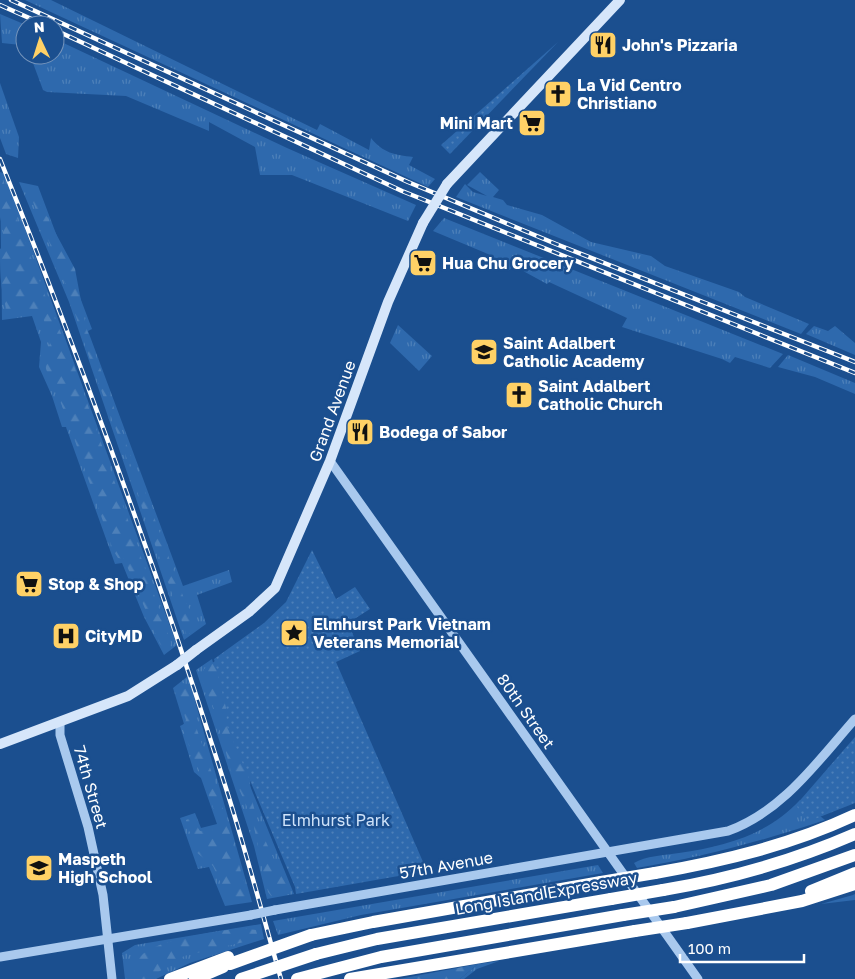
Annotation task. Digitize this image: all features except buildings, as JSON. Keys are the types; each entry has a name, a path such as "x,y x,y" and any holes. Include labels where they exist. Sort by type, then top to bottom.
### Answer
{"highway":[{"path":"170,979 311,935 373,922 655,873 750,854 799,838 855,815"},
{"name":"Long Island Expressway","path":"241,979 316,954 377,939 719,879 776,864 855,834"},
{"path":"297,979 389,956 674,907 771,885 855,854"},
{"path":"764,909 855,872"},
{"path":"350,979 764,909 802,901 855,884"},
{"path":"387,979 480,958"},
{"path":"195,979 229,960"}],"main road":[{"name":"Grand Avenue","path":"0,744 128,696 177,665 249,612 275,588 330,461 388,302 423,223 446,184 620,0"}],"street":[{"name":"80th Street","path":"330,461 698,979"},
{"name":"57th Avenue","path":"0,957 714,834 747,824 780,802 855,719"},
{"name":"74th Street","path":"60,722 60,735 88,828 103,895 112,979"}],"green space":[{"path":"25,0 51,0 317,130 320,124 369,150 371,138 385,150 413,157 409,165 435,179 428,187 65,19 65,15 57,15"},
{"path":"0,14 15,20 15,44 2,43"},
{"path":"558,42 450,154 441,145"},
{"path":"65,44 287,148 416,205 408,221 292,175 260,175 255,147 209,122 209,131 126,96 47,92 43,90 34,65 65,65"},
{"path":"0,83 19,137 18,158 6,154 0,138"},
{"path":"0,172 7,179 177,645 164,655 144,617 122,563 115,564 66,427 62,427 52,396 39,367 41,342 32,316 2,320"},
{"path":"480,172 499,190 493,197 503,200 507,205 542,215 591,242 651,256 665,266 739,292 745,297 809,324 801,334 456,197 465,184 473,192 487,196 467,185"},
{"path":"0,178 2,178 44,293 71,357 171,643 170,648 167,649 160,644 124,559 118,558 113,550 66,415 46,369 45,356 50,343 43,317 36,312 9,315 6,307 0,274 0,249 6,244 0,217"},
{"path":"19,182 38,186 92,329 88,331 183,586 229,570 232,582 197,595 206,624 184,640 69,302"},
{"path":"33,195 40,204 75,269 86,327 133,463 130,467 92,366 63,277 31,197"},
{"path":"444,218 783,354 770,368 735,357 730,363 622,327 627,318 549,282 547,284 514,266 508,271 488,254 433,231"},
{"path":"398,325 432,356 419,371 390,343"},
{"path":"814,326 828,331 835,326 855,343 855,355 806,334"},
{"path":"788,355 855,383 855,394 815,377 778,367"},
{"path":"143,487 183,596 196,623 194,629 187,636 140,502 137,490"},
{"name":"Elmhurst Park","path":"312,550 336,599 355,587 370,609 348,623 360,651 336,662 427,871 296,894 295,887 226,724 227,712 214,659 264,623 286,602"},
{"path":"226,653 250,773 253,804 269,849 290,892 289,894 272,897 268,892 252,818 231,771 214,709 201,677 204,669"},
{"path":"212,659 226,711 225,724 294,894 267,899 254,846 196,670"},
{"path":"188,676 252,902 225,906 209,867 198,869 180,818 195,813 201,828 217,824 201,778 194,772 180,726 184,724 173,688"},
{"path":"184,683 188,687 194,721 215,782 247,892 246,901 233,904 229,901 213,866 195,851 192,834 186,828 186,820 191,818 200,831 213,830 218,824 182,727 186,720 176,689 177,686"},
{"path":"855,737 855,803 807,822 796,805"},
{"path":"800,800 825,820 709,854 637,868 634,863 649,857 713,847 745,837 774,822"},
{"path":"598,865 603,873 361,915 278,935 273,921"},
{"path":"855,894 855,900 821,904 853,895"},
{"path":"261,924 264,939 190,963 156,979 125,979 122,953 135,945"},
{"path":"240,928 256,930 258,938 250,937 244,942 184,956 147,979 133,979 140,957 159,945 187,937"},
{"path":"499,961 477,969 464,979 460,979 478,964"},
{"path":"478,964 460,979 399,979"}],"railway":[{"path":"11,0 408,182 556,244 855,362"},
{"path":"0,5 22,15"},
{"path":"65,35 402,191 855,373"},
{"path":"0,159 90,391 173,625 232,806 281,979"}],"place":[{"name":"John's Pizzaria","path":"603,45"},
{"name":"La Vid Centro Christiano","path":"558,94"},
{"name":"Mini Mart","path":"532,123"},
{"name":"Hua Chu Grocery","path":"423,263"},
{"name":"Saint Adalbert Catholic Academy","path":"484,352"},
{"name":"Saint Adalbert Catholic Church","path":"519,395"},
{"name":"Bodega of Sabor","path":"360,432"},
{"name":"Stop & Shop","path":"29,584"},
{"name":"Elmhurst Park Vietnam Veterans Memorial","path":"294,633"},
{"name":"CityMD","path":"66,636"},
{"name":"Maspeth High School","path":"39,868"}]}
